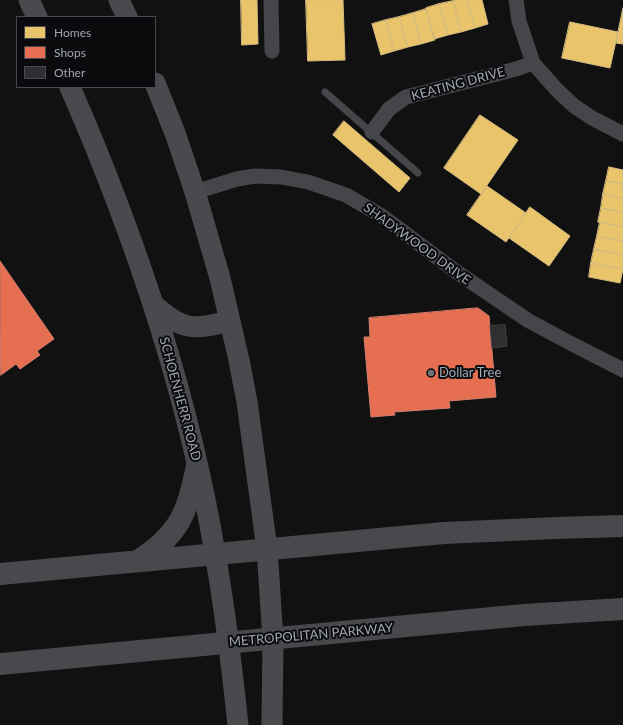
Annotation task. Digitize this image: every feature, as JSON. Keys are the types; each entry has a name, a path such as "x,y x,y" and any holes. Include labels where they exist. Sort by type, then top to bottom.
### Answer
{"main road":[{"path":"29,0 37,16"},
{"path":"119,0 127,16"},
{"path":"156,86 175,133 195,192 220,278 247,402 267,549 273,639 272,725"},
{"name":"SCHOENHERR ROAD","path":"70,88 112,187 153,304 179,392 197,466 215,554 229,643 238,725"},
{"path":"153,304 167,316 179,323 189,326 201,327 230,321"},
{"path":"138,561 155,550 167,538 184,514 190,499 197,466"},
{"path":"0,574 444,533 623,526"},
{"name":"METROPOLITAN PARKWAY","path":"0,664 532,615 623,609"}],"street":[{"path":"271,0 272,51"},
{"path":"516,0 519,21 533,63 557,90 574,106 592,118 623,134"},
{"name":"KEATING DRIVE","path":"372,132 389,109 406,98 516,69 533,63"},
{"name":"SHADYWOOD DRIVE","path":"195,192 237,179 255,176 282,177 308,182 346,195 382,216 452,268 523,317 623,370"}],"lane":[{"path":"325,92 418,173"}],"building: Homes":[{"path":"241,0 257,0 258,44 242,45"},
{"path":"306,0 343,0 345,60 308,61"},
{"path":"467,0 475,28 461,32 453,1"},
{"path":"467,0 482,0 488,24 475,28"},
{"path":"453,1 461,32 448,35 439,4"},
{"path":"439,4 448,35 434,39 426,8"},
{"path":"623,8 623,44 616,43"},
{"path":"426,9 435,40 421,44 413,13"},
{"path":"413,13 421,44 408,47 399,17"},
{"path":"399,17 408,47 394,51 386,20"},
{"path":"386,20 394,51 381,55 372,24"},
{"path":"570,22 618,32 610,68 562,58"},
{"path":"480,115 518,140 481,194 444,168"},
{"path":"344,121 410,178 399,192 333,135"},
{"path":"609,167 623,170 623,184 606,181"},
{"path":"606,181 623,184 623,198 603,194"},
{"path":"487,186 526,213 506,242 467,215"},
{"path":"603,194 623,198 623,212 601,208"},
{"path":"530,207 570,236 549,266 509,238"},
{"path":"601,208 623,212 623,227 598,222"},
{"path":"600,222 623,227 623,241 597,236"},
{"path":"597,236 623,241 623,255 594,249"},
{"path":"594,249 623,255 623,269 591,263"},
{"path":"591,263 623,269 620,283 589,277"}],"building: Shops":[{"path":"0,261 54,339 37,351 40,355 20,369 16,364 1,375"},
{"name":"Dollar Tree","path":"478,308 489,316 496,397 449,401 450,408 394,412 395,415 371,417 364,337 370,337 369,318"}],"building: Other":[{"path":"505,325 507,346 492,348 490,326"}],"place":[{"name":"Dollar Tree","path":"431,373"}]}
